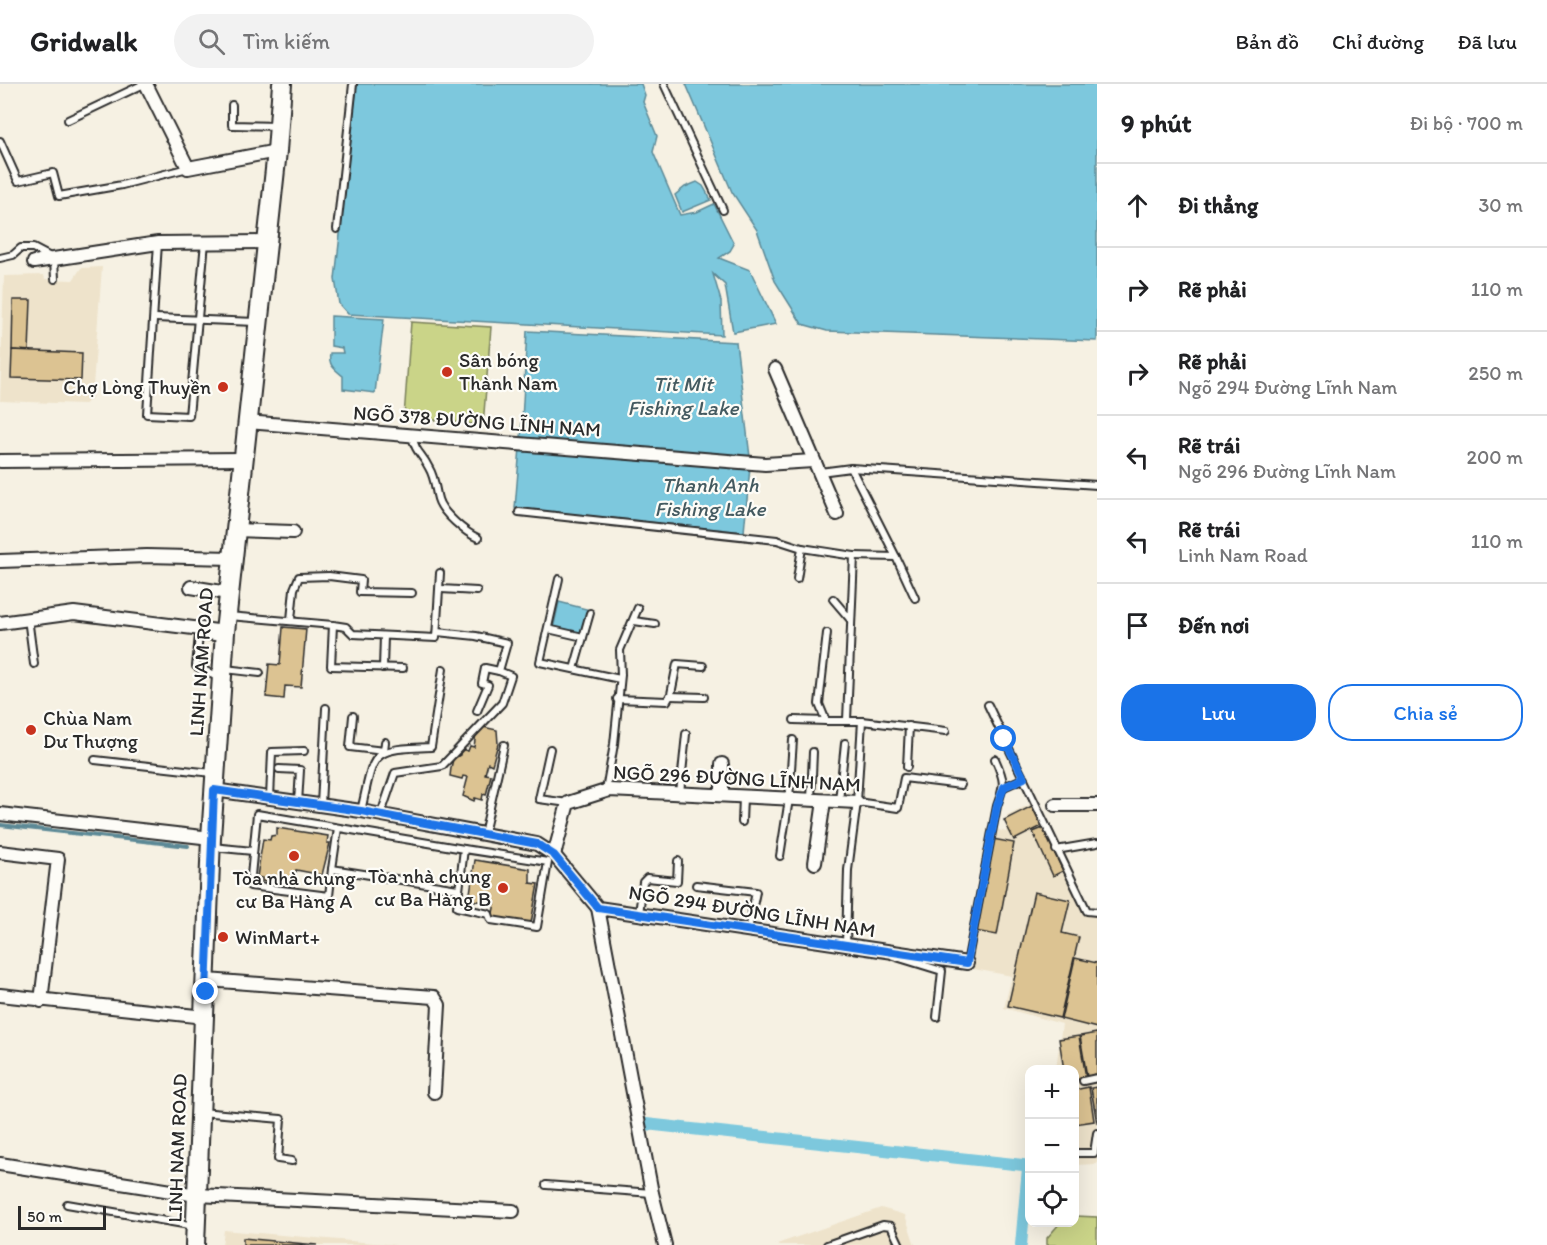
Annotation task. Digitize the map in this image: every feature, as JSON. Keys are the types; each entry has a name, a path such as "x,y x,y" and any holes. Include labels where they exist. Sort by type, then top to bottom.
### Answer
{"main road":[{"name":"LINH NAM ROAD","path":"195,1245 211,842 225,628 277,151 282,84"}],"street":[{"path":"145,84 188,168 277,151"},
{"path":"34,262 158,243 267,242"},
{"path":"775,369 837,514"},
{"name":"NGÕ 378 ĐƯỜNG LĨNH NAM","path":"246,422 815,467"},
{"path":"0,461 243,459"},
{"path":"236,530 293,532"},
{"path":"0,561 147,556 232,558"},
{"path":"191,587 228,593"},
{"path":"0,623 74,614 225,628"},
{"path":"722,764 722,795"},
{"path":"215,782 270,799 361,811 537,844 554,855 568,803"},
{"name":"NGÕ 296 ĐƯỜNG LĨNH NAM","path":"568,803 606,790 825,801 840,797 857,802"},
{"path":"815,863 825,801"},
{"path":"1055,805 1097,805"},
{"path":"0,814 211,842"},
{"path":"0,852 58,859 41,1001"},
{"name":"NGÕ 294 ĐƯỜNG LĨNH NAM","path":"554,855 598,908 967,963"},
{"path":"598,908 652,1193 665,1245"},
{"path":"207,980 434,998 439,1005 434,1092"},
{"path":"0,995 205,1017"},
{"path":"0,1164 197,1195 513,1211"}],"lane":[{"path":"68,120 145,84"},
{"path":"337,229 353,84"},
{"path":"664,84 723,210"},
{"path":"232,105 232,125 278,126"},
{"path":"0,141 18,181 52,173 59,196 122,185 188,168"},
{"path":"158,243 147,414 189,416 206,242"},
{"path":"0,258 13,255 21,248 33,248 54,259 55,279"},
{"path":"154,318 257,322"},
{"path":"412,435 416,452 426,461 435,478 439,502 470,535 478,538"},
{"name":"NGÕ 378 ĐƯỜNG LĨNH NAM","path":"815,467 1097,485"},
{"path":"850,468 915,598"},
{"path":"519,512 777,540 802,548 854,556 896,557"},
{"path":"797,579 802,548"},
{"path":"847,720 854,556"},
{"path":"260,673 222,674 196,666 199,635 225,628 291,620 346,627 353,634 436,638 441,589 440,573"},
{"path":"291,620 294,589 299,577 329,576 361,580 360,592 412,593"},
{"path":"559,579 540,662 620,679"},
{"path":"441,589 477,591"},
{"path":"833,599 850,619"},
{"path":"606,790 614,744 620,679 620,650 638,608"},
{"path":"574,669 590,613"},
{"path":"28,618 34,664"},
{"path":"634,621 655,624"},
{"path":"333,625 331,666 403,669"},
{"path":"548,628 583,637"},
{"path":"436,632 476,636 507,643 499,671"},
{"path":"826,721 819,704 827,633"},
{"path":"383,668 384,636"},
{"path":"617,699 667,701 676,664 703,666"},
{"path":"380,815 395,773 442,766 502,703 511,676 485,668 482,682 488,685 477,711"},
{"path":"353,716 350,747 384,751 431,747 443,669"},
{"path":"670,696 704,697"},
{"path":"988,705 1087,911 1097,912"},
{"path":"321,806 326,708"},
{"path":"794,720 862,721 946,731"},
{"path":"846,945 848,870 857,802 862,721"},
{"path":"907,767 909,726"},
{"path":"680,793 686,734"},
{"path":"780,856 789,799 793,740"},
{"path":"361,811 372,767 377,756 384,751 385,742"},
{"path":"840,797 843,743"},
{"path":"484,834 504,745"},
{"path":"550,749 539,800 568,803"},
{"path":"270,799 272,752 304,751"},
{"path":"811,800 813,752"},
{"path":"967,963 997,806 1004,787 1003,777 995,759"},
{"path":"95,760 215,782"},
{"path":"279,770 300,770 297,804"},
{"name":"NGÕ 296 ĐƯỜNG LĨNH NAM","path":"857,802 898,808 904,778 961,785"},
{"path":"1004,787 1024,778"},
{"path":"742,822 743,796"},
{"path":"338,828 329,896 250,886 257,814 548,862 537,927 491,920 489,914 457,907 464,849"},
{"path":"211,842 253,851"},
{"path":"1056,850 1097,843"},
{"path":"639,914 643,882 647,878 677,881 678,861"},
{"path":"332,869 458,888"},
{"path":"696,885 756,892 748,930"},
{"path":"876,949 909,963 942,971 937,1017"},
{"path":"1083,1081 1097,1078"},
{"path":"201,1112 281,1119 278,1159 292,1161"},
{"path":"1079,1153 1094,1153 1097,1133"},
{"path":"546,1185 652,1193"},
{"path":"67,1204 196,1226"},
{"path":"827,1245 883,1225 891,1226 896,1232 900,1245"}],"shaded area":[{"path":"102,267 92,399 84,404 0,401 4,276 44,275 45,279 73,280 81,268"},
{"path":"1033,803 1085,913 1097,914 1097,1164 1079,1165 1079,1065 1057,1065 1062,1024 1004,1008 1012,976 968,968 994,829 1006,832 1007,815"},
{"path":"881,1208 905,1215 915,1245 774,1245"},
{"path":"224,1230 397,1245 222,1245"}],"green space":[{"name":"Sân bóng Thành Nam","path":"411,322 491,327 483,425 404,417"},
{"path":"1079,1216 1097,1217 1097,1245 1047,1245 1047,1238 1057,1227 1079,1227"}],"water":[{"path":"357,84 641,84 645,95 643,102 657,136 653,152 680,215 697,212 714,204 734,244 730,251 719,258 750,270 776,324 733,332 725,285 713,274 721,301 722,335 348,314 339,304 335,279"},
{"path":"686,84 1097,84 1097,341 827,331 802,324 775,281 757,230 732,192"},
{"path":"697,182 703,186 711,200 682,212 675,195 685,187"},
{"path":"331,316 384,319 375,393 343,389 343,376 334,369 330,361 330,353 343,353 342,348 331,346"},
{"name":"Tit Mit Fishing Lake","path":"527,331 736,342 750,457 521,438"},
{"name":"Thanh Anh Fishing Lake","path":"520,447 750,467 744,532 515,508"},
{"path":"559,602 590,610 583,635 553,629"}],"building":[{"path":"13,300 31,300 29,351 12,350"},
{"path":"12,350 82,353 81,380 11,378"},
{"path":"283,627 306,629 301,687 285,686 284,699 266,697 269,664 280,665"},
{"path":"483,727 497,730 498,744 492,765 488,763 485,774 491,775 486,795 483,794 482,800 475,798 474,801 463,796 468,777 463,776 462,779 450,776 453,759 460,755 461,749 468,751 470,746 474,747 476,733"},
{"path":"1032,806 1042,826 1014,840 1004,820"},
{"name":"Tòa nhà chung cư Ba Hàng A","path":"277,828 328,836 327,843 330,843 322,875 296,870 294,886 262,881 262,878 257,877 263,839 270,840 271,836 277,835"},
{"path":"1043,828 1063,871 1053,876 1033,832"},
{"path":"993,839 1014,843 997,935 975,931"},
{"name":"Tòa nhà chung cư Ba Hàng B","path":"475,860 530,869 530,883 538,884 531,923 526,922 526,925 492,918 495,903 469,900"},
{"path":"1034,892 1070,900 1062,933 1079,937 1060,1018 1008,1006"},
{"path":"1075,958 1097,963 1097,1028 1061,1019"},
{"path":"1097,1033 1097,1076 1087,1077 1080,1036"},
{"path":"1079,1036 1086,1078 1079,1079 1079,1065 1063,1065 1059,1039"},
{"path":"1089,1087 1094,1121 1079,1123 1079,1089"},
{"path":"1097,1087 1097,1123 1091,1088"},
{"path":"243,1238 317,1245 243,1245"}],"waterway":[{"path":"0,825 188,846"},
{"path":"646,1124 1023,1165 1028,1168 1021,1245"}],"place":[{"name":"Sân bóng Thành Nam","path":"447,372"},
{"name":"Chợ Lòng Thuyền","path":"223,387"},
{"name":"Chùa Nam Dư Thượng","path":"31,730"},
{"name":"Tòa nhà chung cư Ba Hàng A","path":"294,856"},
{"name":"Tòa nhà chung cư Ba Hàng B","path":"503,888"},
{"name":"WinMart+","path":"223,937"}],"route":[{"path":"206,992 214,790 297,804 361,811 537,844 554,855 598,908 967,963 1000,796 1004,792 1004,787 1024,778 1004,739"}]}
